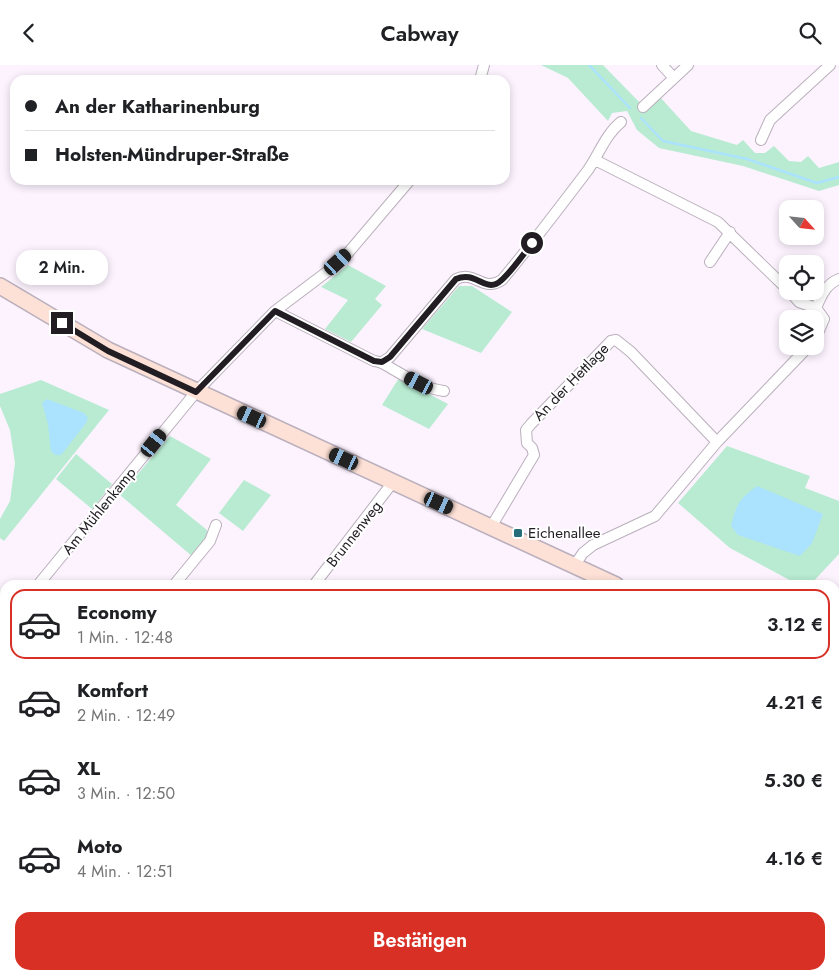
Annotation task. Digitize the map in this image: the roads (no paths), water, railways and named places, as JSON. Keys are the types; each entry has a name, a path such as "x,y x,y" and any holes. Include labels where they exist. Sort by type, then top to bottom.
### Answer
{"street":[{"path":"662,65 674,78"},
{"path":"643,107 688,65"},
{"path":"760,140 770,120 830,65"},
{"path":"382,362 390,357 456,279 463,276 471,277 487,284 495,285 502,280 555,215 595,160 612,130 621,123"},
{"path":"595,160 718,222 779,282"},
{"name":"Am Mühlenkamp","path":"44,580 196,392 275,311 328,271 348,253 406,185"},
{"path":"710,262 730,232"},
{"path":"797,300 816,308 823,291 835,280 839,279"},
{"path":"0,286 108,351 605,580"},
{"path":"275,311 374,361 382,362 432,389 444,391"},
{"name":"An der Hettlage","path":"491,527 534,455 532,448 526,443 526,431 530,424 611,341 616,339 631,352 717,443"},
{"path":"574,566 582,553 593,545 655,516 717,443 800,355"},
{"name":"Brunnenweg","path":"318,580 393,482"},
{"path":"178,580 210,541 216,525"}],"water":[{"path":"47,399 84,413 88,418 61,455 55,455 51,451 48,424 42,403"},
{"path":"757,486 823,514 812,543 800,556 738,535 731,526 739,503"}],"waterway":[{"path":"589,65 630,108"},
{"path":"641,118 663,141 747,159 817,183 839,177"}],"place":[{"name":"Eichenallee","path":"518,533"}]}
